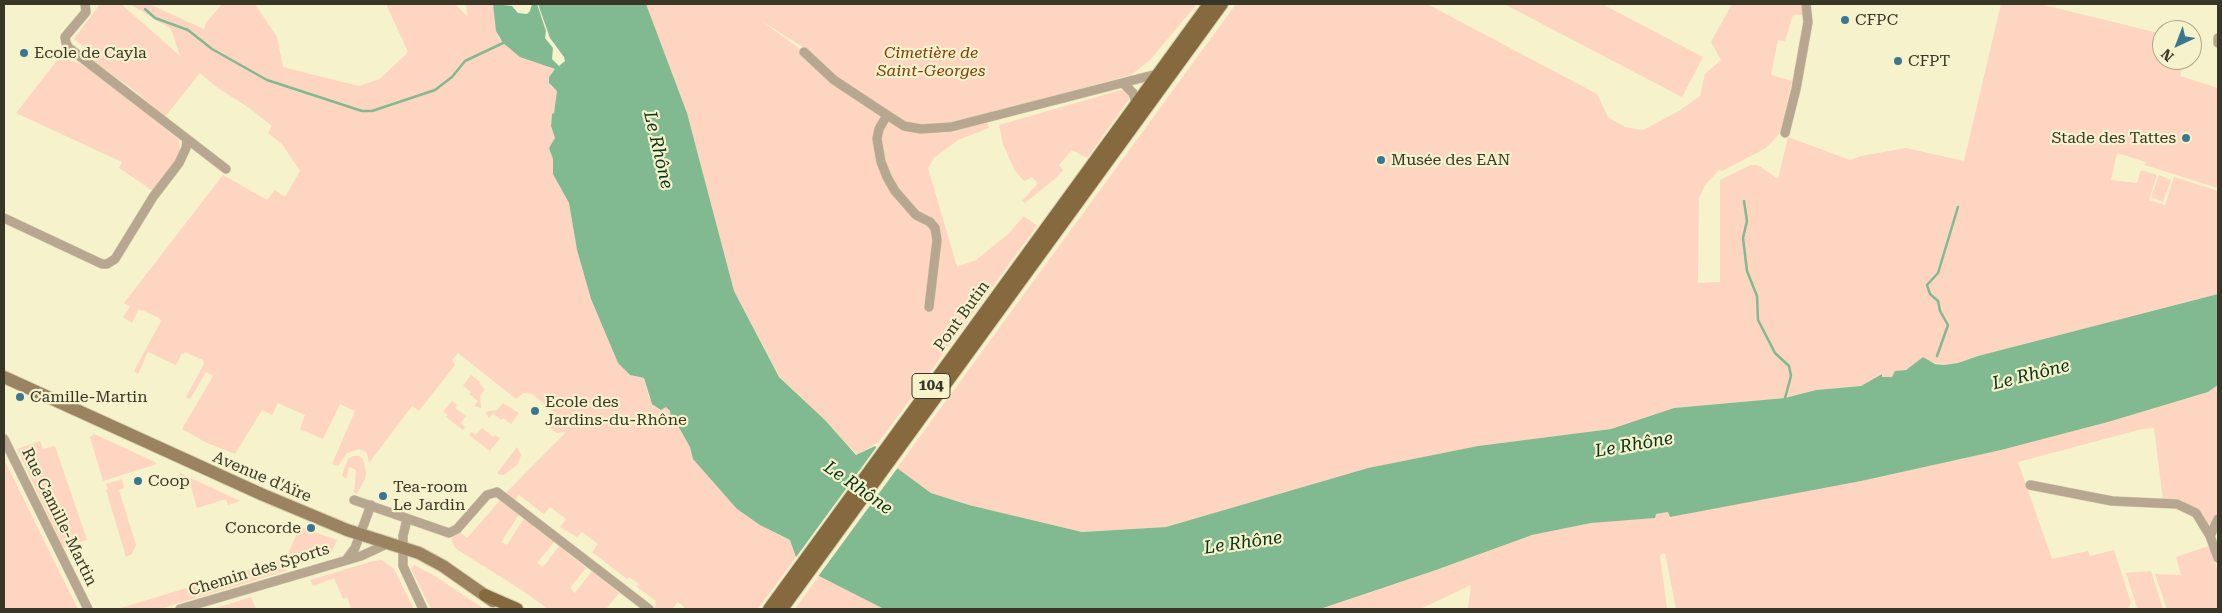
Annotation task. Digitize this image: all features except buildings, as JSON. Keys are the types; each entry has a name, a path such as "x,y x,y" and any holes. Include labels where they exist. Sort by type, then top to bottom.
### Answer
{"main road":[{"name":"104","path":"1098,166 1136,103 1209,4"},
{"name":"104","path":"1098,166 1222,4"},
{"name":"Pont Butin","path":"769,609 1098,166"},
{"name":"Pont Butin","path":"782,609 1098,166"},
{"name":"Avenue d'Aïre","path":"4,376 260,494 360,534 403,548 443,566 505,609"},
{"path":"486,595 517,609"}],"street":[{"path":"93,4 86,8 65,37 69,48 130,92 187,140 226,169"},
{"path":"1785,133 1796,89 1808,22 1806,4"},
{"path":"804,52 834,80 887,115 909,127 943,129 1157,74"},
{"path":"1123,83 1132,93 1136,103"},
{"path":"887,115 879,128 877,139 881,162 887,177 899,197 916,215 930,222 935,228 937,240 929,307"},
{"path":"4,218 102,264 107,264 115,260 153,198 182,157 187,140"},
{"name":"Rue Camille-Martin","path":"4,439 88,609"},
{"path":"2030,485 2112,501 2177,504 2196,513 2210,536 2218,558"},
{"path":"354,500 442,532 453,532 487,495 497,492 649,609"},
{"name":"Chemin des Sports","path":"347,559 355,548 370,505"},
{"path":"407,519 403,536 404,569 423,609"},
{"path":"2210,536 2218,519"},
{"name":"Chemin des Sports","path":"180,609 361,556 389,543"}],"green space":[{"path":"100,4 121,4 180,56 171,29 130,4 149,4 204,29 206,23 222,4 255,4 277,37 283,67 359,86 380,79 408,52 386,4 455,4 468,17 466,4 493,4 498,37 509,48 535,62 554,67 555,69 549,77 549,83 557,91 551,126 555,138 549,148 553,159 553,173 569,203 577,250 591,299 618,363 630,375 644,378 649,398 661,410 666,407 670,411 671,419 677,423 690,447 693,459 776,534 790,540 793,544 796,557 758,609 683,609 684,607 678,602 672,609 654,609 656,601 637,587 639,584 629,577 627,579 592,552 598,544 582,532 577,537 560,527 566,519 550,507 544,514 519,495 515,500 506,493 566,432 557,433 550,428 556,421 554,412 532,394 523,393 516,399 458,353 452,360 455,365 419,411 412,406 369,463 367,453 360,449 347,453 338,466 332,464 355,411 340,404 323,439 300,429 305,415 278,403 272,415 262,410 235,454 205,442 182,429 213,376 206,372 190,399 186,397 204,364 203,360 185,352 184,354 182,353 176,365 148,352 138,374 134,371 161,321 159,318 138,310 132,323 123,317 130,307 124,303 223,175 267,200 275,190 285,197 300,171 282,144 268,133 272,126 249,108 215,86 200,73 165,117 135,91 94,62 82,45 74,39"},
{"name":"Cimetière de Saint-Georges","path":"646,4 1197,4 1150,60 1131,75 956,123 923,126 907,123 853,89 800,45 760,20 804,52 805,57 826,78 880,116 878,121 888,120 901,128 918,133 944,133 987,123 989,128 958,140 934,158 928,168 957,267 976,260 1008,234 1024,216 1037,226 879,442 857,455 825,420 779,376 734,291 687,113"},
{"path":"1236,4 1427,4 1597,94 1608,117 1625,127 1643,130 1679,111 1700,96 1705,74 1721,60 1711,42 1732,4 1802,4 1804,15 1793,15 1785,41 1778,40 1771,75 1792,81 1780,133 1766,148 1722,171 1719,170 1705,185 1699,198 1698,283 1720,282 1720,180 1751,165 1758,165 1778,179 1788,137 1850,160 1861,156 1906,148 1964,161 2001,4 2040,4 2152,32 2152,70 2182,70 2180,76 2218,88 2218,188 2145,165 2146,162 2117,153 2111,180 2137,183 2141,170 2157,175 2149,200 2165,205 2174,177 2218,191 2218,294 1978,356 1958,363 1944,365 1928,361 1923,357 1906,370 1895,371 1893,377 1882,377 1881,374 1861,386 1816,390 1785,398 1674,408 1611,429 1478,446 1368,468 1166,527 1082,532 969,505 931,493 897,468"},
{"path":"1504,4 1602,4 1703,57 1682,97"},
{"path":"62,54 69,60 79,63 96,73 179,140 180,155 153,191 119,168 122,162 16,113"},
{"path":"1121,90 1125,91 1130,98 1087,158 1072,150 1059,165 1063,170 1057,177 1025,203 1022,201 1038,183 1032,177 1024,181 1015,171 1003,144 999,125"},
{"path":"2159,175 2171,180 2163,202 2151,197"},
{"path":"471,375 485,389 480,396 481,408 474,406 478,401 463,386"},
{"path":"2218,385 2218,514 2211,523 2207,524 2203,514 2181,500 2163,500 2154,428 2142,429 2018,462 2052,559 2088,551 2090,556 2114,550 2131,603 2128,608 1676,609 1665,553 1660,555 1667,609 1468,609 1471,585 1420,609 1320,609 1532,535 1591,523 1669,512 1670,517 2001,450 2108,422 2208,392"},
{"path":"452,401 457,405 455,408 466,416 461,423 465,427 463,430 446,417 448,415 443,412"},
{"path":"503,403 519,413 511,424 503,418 501,420 493,413 489,418 485,412 497,410"},
{"path":"482,428 493,437 495,435 500,438 490,451 469,435 471,432 476,435"},
{"path":"94,434 157,464 103,481 90,437"},
{"path":"40,441 43,449 55,446 87,540 63,547 17,449"},
{"path":"517,447 521,455 518,464 504,475 497,473"},
{"path":"353,456 359,456 363,459 366,473 357,494 354,493 356,470 349,467 346,479 342,475 348,459"},
{"path":"4,459 53,559 78,609 4,609"},
{"path":"180,473 240,501 228,505 226,499 197,508 189,480 182,481"},
{"path":"122,479 124,488 119,490 136,545 132,554 126,557 106,490 108,489 106,484"},
{"path":"501,499 519,515 501,542 507,545 524,518 554,542 537,563 543,567 559,546 586,568 570,588 575,593 592,571 619,593 606,609 548,609 455,548 451,539 459,531 467,538"},
{"path":"300,527 337,540 329,557 327,549 287,563 286,558"},
{"path":"2209,546 2218,571 2218,609 2167,609 2155,574 2181,575 2176,557"},
{"path":"283,559 286,571 159,609 117,609"},
{"path":"382,560 394,569 413,607 412,609 351,609 347,597 343,599 334,578 313,586 310,580 373,561"},
{"path":"414,565 435,576 484,609 431,609 411,569"},
{"path":"2151,571 2163,609 2137,608 2126,573"},
{"path":"819,576 848,590 884,609 795,609"},
{"path":"251,597 256,609 213,609"}],"water":[{"name":"Le Rhône","path":"493,4 512,6 518,13 527,14 532,4 537,4 546,31 545,38 553,48 552,59 559,66 565,61 564,57 550,38 538,4 646,4 687,113 734,291 779,377 825,420 856,455 875,446 897,468 931,493 969,505 1082,532 1166,527 1368,468 1478,446 1611,429 1674,408 1785,398 1816,390 1861,386 1882,374 1882,377 1892,377 1895,371 1906,370 1923,357 1935,364 1958,363 1978,356 2218,294 2218,385 2208,392 2108,422 2001,450 1861,481 1670,517 1668,512 1656,514 1655,518 1591,523 1532,535 1320,609 884,609 819,576 796,557 790,540 760,525 737,509 693,459 690,447 677,424 671,419 670,411 666,407 661,410 652,404 644,378 630,375 618,363 591,299 577,250 569,203 553,174 553,159 549,148 555,138 551,126 557,91 549,83 549,77 555,69 520,57 503,43 496,31"}],"pier":[{"path":"878,445 899,466 817,578 794,560"}],"waterway":[{"path":"145,9 155,18 188,30 212,49 267,80 362,111 372,111 435,90 452,77 465,61 503,43"},
{"path":"1744,201 1747,221 1743,238 1747,271 1757,296 1758,320 1775,353 1789,366 1791,376 1785,398"},
{"path":"1937,356 1948,325 1940,311 1938,301 1930,294 1927,285 1938,273 1958,207"}],"place":[{"name":"CFPC","path":"1845,20"},
{"name":"Ecole de Cayla","path":"24,53"},
{"name":"CFPT","path":"1898,61"},
{"name":"Stade des Tattes","path":"2186,138"},
{"name":"Musée des EAN","path":"1381,160"},
{"name":"Camille-Martin","path":"20,397"},
{"name":"Ecole des Jardins-du-Rhône","path":"535,411"},
{"name":"Coop","path":"138,481"},
{"name":"Tea-room Le Jardin","path":"383,496"},
{"name":"Concorde","path":"311,528"}]}
